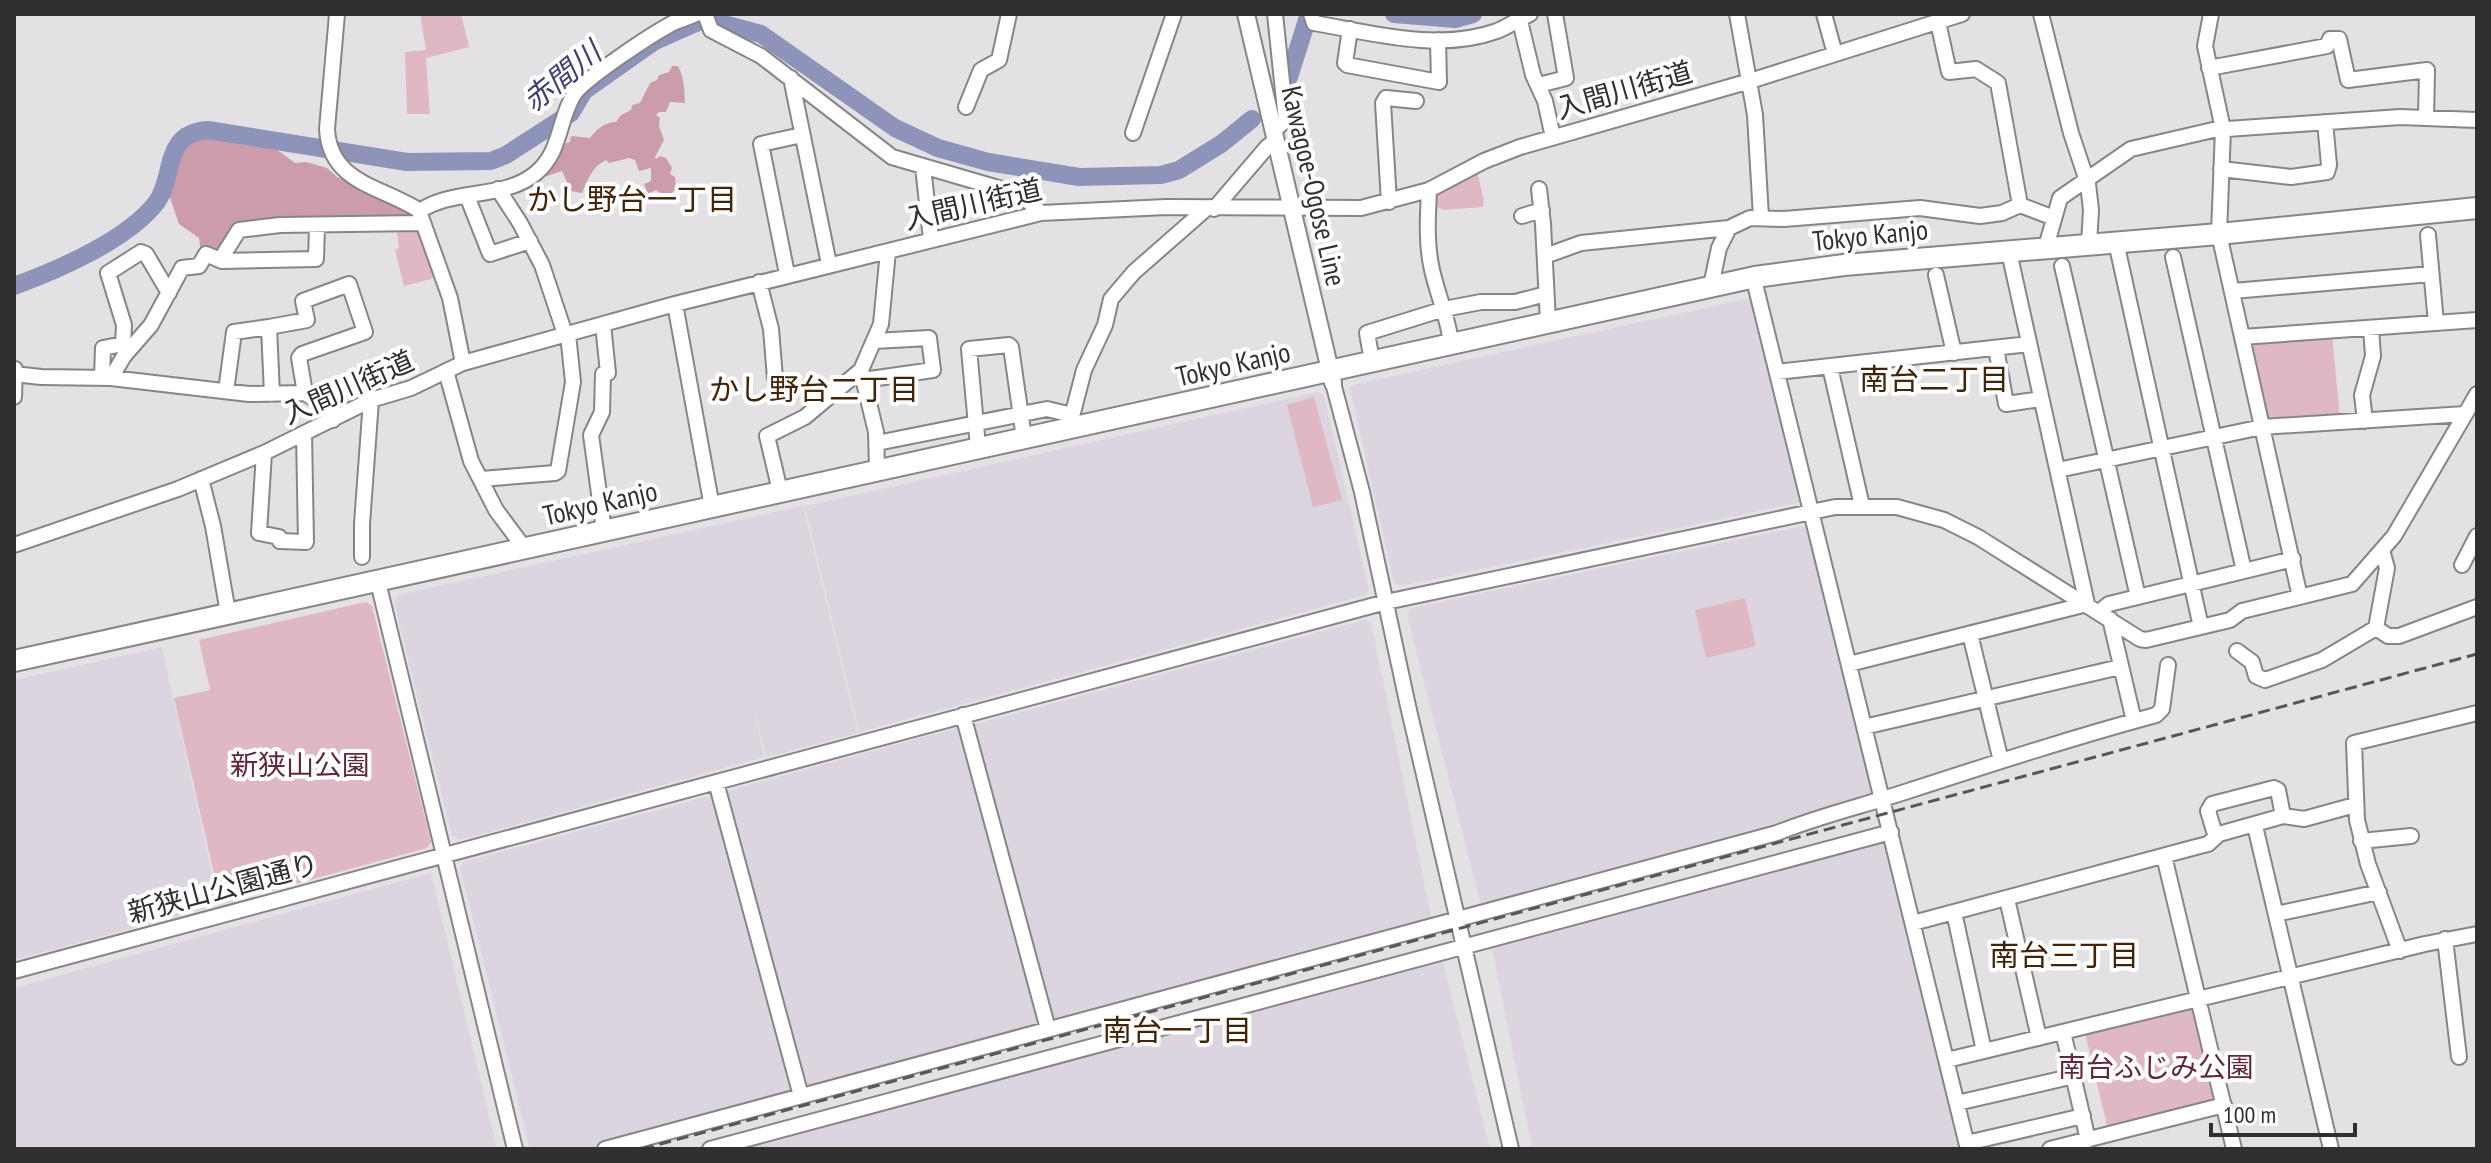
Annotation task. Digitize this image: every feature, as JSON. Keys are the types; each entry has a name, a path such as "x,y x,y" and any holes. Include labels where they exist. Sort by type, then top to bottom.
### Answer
{"highway":[{"name":"Tokyo Kanjo","path":"2221,239 2477,208"},
{"name":"Tokyo Kanjo","path":"14,661 228,613 379,586 604,530 1024,438 1070,422 1455,353 1756,288 2116,247 2477,221"},
{"name":"Tokyo Kanjo","path":"14,671 379,586 1332,377 1372,361 1711,286 1829,266 2089,244 2116,247"}],"main road":[{"name":"Kawagoe-Ogose Line","path":"1246,14 1332,377"}],"street":[{"path":"337,14 327,129 332,151 349,176 420,217 450,298 463,363"},
{"path":"966,107 981,70 999,60 1009,14"},
{"path":"1133,133 1174,14"},
{"path":"877,443 1047,409 1070,422 1084,370 1105,325 1111,299 1127,278 1210,208 1259,155 1286,120 1275,14"},
{"path":"1311,14 1314,23 1417,40 1488,33 1525,17 1533,75 1545,101 1553,137"},
{"path":"1539,85 1566,78 1567,75 1555,14"},
{"path":"1737,14 1756,126 1761,217"},
{"path":"1824,14 1835,54"},
{"name":"入間川街道","path":"14,545 201,479 264,453 371,400 411,388 463,363 675,304 1041,213 1124,208 1361,208 1389,202 1429,190 1484,161 1553,137 1750,81 1962,14"},
{"path":"2041,14 2071,133 2086,178 2091,210 2089,244"},
{"path":"2211,14 2205,46 2223,129 2221,239 2300,597"},
{"path":"420,217 427,206 518,184 538,172 555,150 572,98 589,78 672,24 704,17 711,30 745,46 791,78 879,149 906,163 1018,195 1041,213"},
{"path":"1938,22 1949,72 1976,69 1998,83 2020,205"},
{"path":"1350,29 1347,65 1439,82 1438,40"},
{"path":"2209,68 2327,46 2330,39 2339,39 2347,80 2427,70 2426,118"},
{"path":"791,78 829,264"},
{"path":"1389,202 1383,103 1386,98 1416,101"},
{"path":"2046,247 2060,198 2131,149 2223,129 2426,118 2477,120"},
{"path":"2221,169 2291,177 2327,172 2325,122"},
{"path":"787,274 761,144 802,135"},
{"path":"923,167 931,239"},
{"path":"481,479 558,471 573,382 566,334 542,265 498,189"},
{"path":"1539,189 1548,322"},
{"path":"1429,190 1429,255 1451,343"},
{"path":"467,196 490,254 530,241"},
{"path":"1545,256 1581,243 1729,228 1750,218 1761,217 1784,219 1920,208 1980,216 2002,213 2020,205 2054,218"},
{"path":"1522,216 1542,210"},
{"path":"220,260 239,230 420,217"},
{"path":"107,378 151,325 182,268 199,266 206,254 220,260 316,259 317,226"},
{"path":"1711,286 1719,248 1729,228"},
{"path":"2428,235 2436,323"},
{"path":"2116,247 2201,627"},
{"path":"877,470 877,443 862,375 881,324 888,251"},
{"path":"107,378 103,348 123,344 124,325 108,273 141,252 146,254 169,293"},
{"path":"2173,257 2244,571"},
{"path":"2011,261 2058,470 2134,721"},
{"path":"2062,266 2138,597"},
{"path":"2233,291 2431,274"},
{"path":"1936,275 1954,353"},
{"path":"759,282 771,329 775,378"},
{"path":"226,391 234,332 307,320 303,301 349,284 365,332 302,354 299,358 305,393"},
{"path":"1756,288 1967,1146 2083,1116"},
{"path":"1372,361 1367,333 1444,309 1481,302 1515,302 1546,294"},
{"path":"675,304 712,507"},
{"path":"2242,337 2477,320"},
{"path":"603,324 608,373 603,374 601,418 591,435 604,530"},
{"path":"269,327 272,394"},
{"path":"2365,421 2362,395 2373,356 2371,328"},
{"path":"780,491 767,436 805,417 862,375 933,370 929,338 874,341"},
{"path":"1777,372 2029,344"},
{"path":"978,447 969,349 1011,347 1024,438"},
{"path":"1996,348 2006,404 2041,399"},
{"path":"1830,367 1862,506"},
{"path":"14,397 15,371 226,391 305,393 319,402 333,420"},
{"path":"446,371 468,450 496,510 525,549"},
{"path":"1332,377 1362,492 1408,706 1511,1149"},
{"name":"新狭山公園通り","path":"14,971 1386,602 1811,511 1862,506 1911,509 1944,520 1978,537 2146,640 2230,620 2242,611 2352,584 2401,525 2477,394"},
{"path":"362,557 371,400"},
{"path":"2058,470 2262,427 2465,414"},
{"path":"264,453 259,533 275,534 280,541 306,542 304,433"},
{"path":"201,479 213,526 228,613"},
{"path":"2462,565 2477,536"},
{"path":"2237,651 2252,662 2256,676 2265,680 2322,660 2376,628 2387,568 2382,550"},
{"path":"1849,664 1970,634 2099,612 2109,604 2293,559"},
{"path":"379,586 515,1149"},
{"path":"2376,628 2388,636 2399,636 2477,607"},
{"path":"1970,634 2001,761"},
{"path":"605,1149 1777,833 1813,818 2156,715 2162,709 2168,665"},
{"path":"1864,727 2120,667"},
{"path":"2400,951 2361,841 2355,805 2354,743 2477,713"},
{"path":"963,715 1048,1029"},
{"path":"716,782 801,1096"},
{"path":"2219,834 2214,831 2208,811 2212,804 2274,788 2278,790 2283,816"},
{"path":"1913,923 2208,844 2219,834 2283,816 2304,819 2355,805"},
{"path":"2255,826 2331,1149"},
{"path":"710,1149 1891,832"},
{"path":"2361,841 2411,836"},
{"path":"2164,856 2234,1149"},
{"path":"2276,914 2379,892"},
{"path":"2007,899 2039,1038"},
{"path":"1954,912 1984,1051"},
{"path":"1947,1060 2445,939 2477,934"},
{"path":"2445,939 2459,1057"},
{"path":"2063,1032 2088,1140"},
{"path":"1957,1103 2074,1076"},
{"path":"2050,1149 2224,1105"}],"shaded area":[{"path":"672,66 678,66 680,71 685,103 670,102 666,112 656,115 660,118 659,126 664,140 655,157 666,158 672,168 670,174 675,177 676,189 666,198 656,190 648,194 644,184 651,181 651,168 639,171 635,160 629,158 601,163 591,174 582,193 571,191 562,171 541,178 558,159 563,144 570,142 571,136 590,138 601,127 616,122 631,110 632,105 640,103 650,83 657,80 659,75 669,72"},
{"path":"206,132 265,141 295,163 306,162 327,168 337,177 408,211 412,218 234,226 212,256 201,254 199,238 179,224 166,186 169,170 183,142 192,135"},
{"path":"1751,298 1802,502 1401,586 1394,583 1350,388 1352,385"},
{"path":"1318,392 1324,396 1369,589 1366,595 859,732 805,506"},
{"path":"803,506 858,733 766,757 754,709 764,757 460,840 452,836 394,602 398,595"},
{"path":"1808,525 1874,791 1871,796 1806,814 1785,825 1487,905 1480,902 1407,615 1411,608"},
{"path":"1364,620 1371,622 1431,916 1429,920 1057,1022 1051,1019 972,725"},
{"path":"162,647 219,905 14,960 14,680"},
{"path":"961,727 1039,1023 1037,1028 808,1089 724,792"},
{"path":"714,795 794,1088 791,1093 585,1149 530,1149 460,867 463,862"},
{"path":"1882,839 1886,842 1961,1149 1532,1149 1492,949 1494,944"},
{"path":"431,873 497,1149 14,1149 14,988"},
{"path":"1438,960 1443,963 1490,1149 735,1149"}],"green space":[{"path":"420,14 461,14 469,47 426,58 430,114 407,114 405,52 426,50"},
{"path":"1477,171 1483,207 1444,210 1432,205 1432,193"},
{"path":"396,225 416,227 438,277 404,286 395,250 399,248"},
{"path":"2332,335 2340,418 2272,422 2266,419 2250,344 2252,341"},
{"path":"1314,397 1342,500 1313,507 1287,405"},
{"path":"1745,598 1756,646 1706,658 1695,610"},
{"name":"新狭山公園","path":"366,602 372,606 431,842 427,848 221,904 174,698 210,690 199,640"},
{"name":"南台ふじみ公園","path":"2194,1006 2217,1099 2213,1105 2108,1130 2085,1033"}],"waterway":[{"name":"赤間川","path":"1394,14 1455,19 1473,14"},
{"name":"赤間川","path":"1289,77 1308,17"},
{"name":"赤間川","path":"14,286 91,252 143,217 162,193 176,148 193,133 208,130 407,162 491,161 506,155 571,113 584,91 655,41 705,19 761,34 895,128 938,148 988,162 1079,177 1161,175 1179,170 1221,144 1252,119"}],"railway":[{"path":"642,1149 2477,654"}],"district":[{"name":"かし野台一丁目","path":"632,200"},
{"name":"南台二丁目","path":"1934,380"},
{"name":"かし野台二丁目","path":"814,390"},
{"name":"南台三丁目","path":"2064,956"},
{"name":"南台一丁目","path":"1177,1031"}]}
